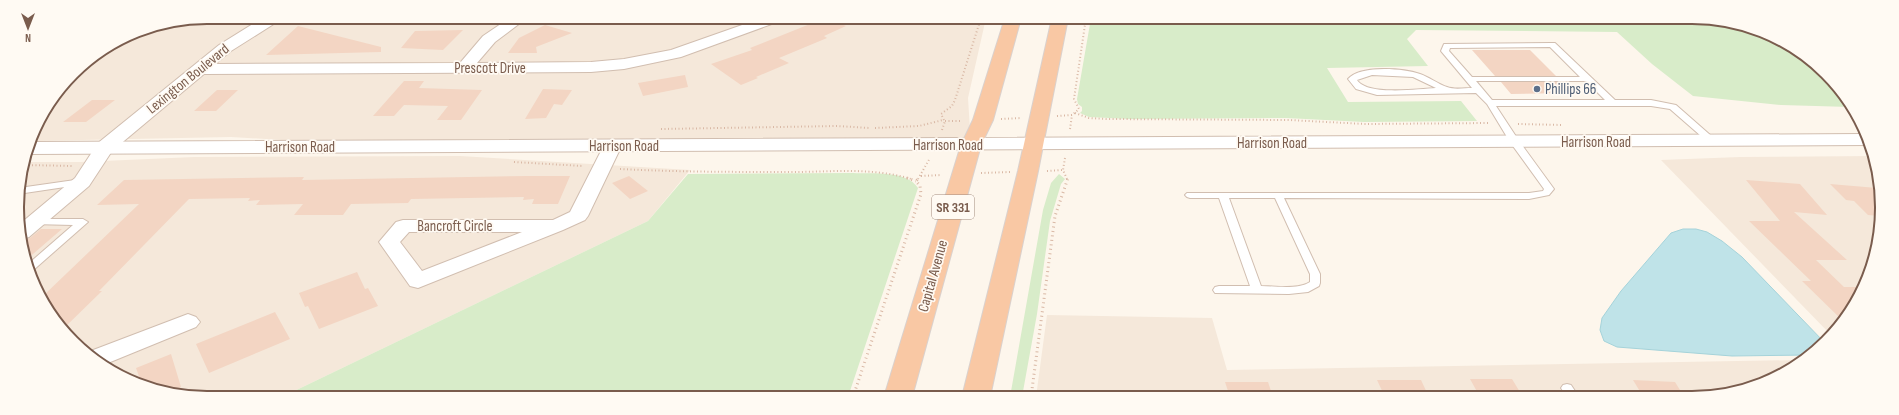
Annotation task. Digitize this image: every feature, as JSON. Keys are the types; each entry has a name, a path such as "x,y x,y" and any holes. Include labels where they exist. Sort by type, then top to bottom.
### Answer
{"highway":[{"name":"Capital Avenue","path":"900,391 971,145 984,120 1011,24"},
{"path":"977,391 1028,171 1059,24"}],"street":[{"name":"Lexington Boulevard","path":"29,228 82,182 105,147 198,69 243,36 263,24"},
{"path":"463,69 489,38 510,24"},
{"name":"Prescott Drive","path":"198,69 591,68 631,63 696,48 759,24"},
{"name":"Harrison Road","path":"34,148 1862,140"},
{"name":"Bancroft Circle","path":"556,226 403,226 389,242 418,281 556,226 578,216 612,146"},
{"path":"101,357 188,322"}],"lane":[{"path":"1190,195 1529,196 1546,194 1549,189 1515,142 1490,103 1445,50 1447,46 1552,45 1612,102"},
{"path":"1446,90 1416,76 1401,73 1366,73 1355,75 1352,79 1354,85 1365,90 1377,92 1478,90"},
{"path":"1469,79 1587,78"},
{"path":"1490,103 1651,103 1673,107 1712,141"},
{"path":"25,190 82,182"},
{"path":"1223,195 1257,290"},
{"path":"1219,290 1289,290 1308,288 1315,283 1315,274 1278,195"},
{"path":"29,228 83,222 34,265"}],"path":[{"path":"979,24 955,100 952,106 941,114 945,122 1072,115 1075,113 1079,109 1074,99 1085,24"},
{"path":"1075,113 1089,118 1106,119 1289,120 1365,124 1503,123 1565,125"},
{"path":"506,162 684,173 856,172 894,174 916,181 920,186 921,194 855,391"},
{"path":"29,165 93,165"},
{"path":"916,181 921,176 963,173 1062,170 1068,178 1055,216 1032,391"}],"shaded area":[{"path":"195,24 985,24 968,98 971,145 298,141 231,137 37,141 43,126 62,96 78,78 96,62 126,43 137,38 160,30"},
{"path":"460,156 690,170 648,221 294,391 195,391 160,385 126,372 96,353 78,337 62,319 43,289 30,255 24,220 24,195 30,162 80,162 194,157"},
{"path":"1868,156 1875,195 1875,220 1869,255 1856,289 1837,319 1827,331 1661,160 1740,157"},
{"path":"1047,315 1212,318 1227,370 1793,360 1773,372 1739,385 1704,391 1037,391"}],"green space":[{"path":"1090,24 1704,24 1739,30 1773,43 1803,62 1821,78 1845,107 1781,105 1693,96 1652,64 1617,32 1416,30 1407,39 1428,66 1327,68 1348,102 1461,101 1477,121 1364,122 1286,118 1130,119 1089,117 1080,113 1082,111 1082,107 1078,104 1077,99"},
{"path":"879,173 906,178 913,182 918,188 850,391 294,391 648,221 688,174"},
{"path":"1059,174 1065,179 1061,184 1050,221 1037,314 1023,391 1011,391 1043,210 1051,183"}],"water":[{"path":"1683,229 1696,229 1707,232 1722,241 1742,257 1820,338 1800,355 1732,356 1617,347 1604,341 1600,330 1602,318 1621,291 1671,233"}],"building":[{"path":"810,24 841,24 846,26 824,36 827,38 779,58 789,63 741,85 711,64 752,50 750,48"},
{"path":"545,25 572,33 536,47 537,53 508,53 519,38"},
{"path":"298,26 381,47 381,52 266,55"},
{"path":"463,30 443,50 401,48 415,31"},
{"path":"1472,50 1530,50 1556,76 1495,76"},
{"path":"685,75 688,87 643,96 638,83"},
{"path":"404,81 424,81 419,88 482,90 461,120 437,120 448,106 404,105 394,116 373,116"},
{"name":"Phillips 66","path":"1501,82 1562,82 1573,93 1511,94"},
{"path":"543,89 572,90 562,105 554,104 546,118 525,119"},
{"path":"217,90 238,90 216,111 194,111"},
{"path":"92,100 115,100 86,122 63,122"},
{"path":"570,176 558,204 532,204 534,199 523,200 524,197 411,199 408,203 351,204 343,215 294,215 303,204 256,205 260,200 248,201 250,198 189,199 99,291 102,291 67,325 46,293 139,204 97,205 124,180 304,177 302,180"},
{"path":"629,176 648,191 630,199 612,183"},
{"path":"1746,180 1800,184 1827,215 1794,212 1847,260 1816,260 1844,287 1857,287 1839,317 1802,281 1811,281 1749,221 1780,221"},
{"path":"1830,184 1874,188 1875,216 1868,215 1854,201 1846,200"},
{"path":"41,229 62,229 30,256 27,239"},
{"path":"357,272 365,289 368,288 378,306 319,329 308,306 305,307 299,293"},
{"path":"275,312 290,339 209,373 196,344"},
{"path":"171,354 181,387 178,388 160,385 140,378 136,368"},
{"path":"1470,379 1512,379 1519,391 1477,391"},
{"path":"1377,380 1421,380 1426,391 1382,391"},
{"path":"1633,380 1675,382 1681,391 1640,391"},
{"path":"1225,382 1268,382 1271,391 1228,391"}],"place":[{"name":"Phillips 66","path":"1537,89"}]}
